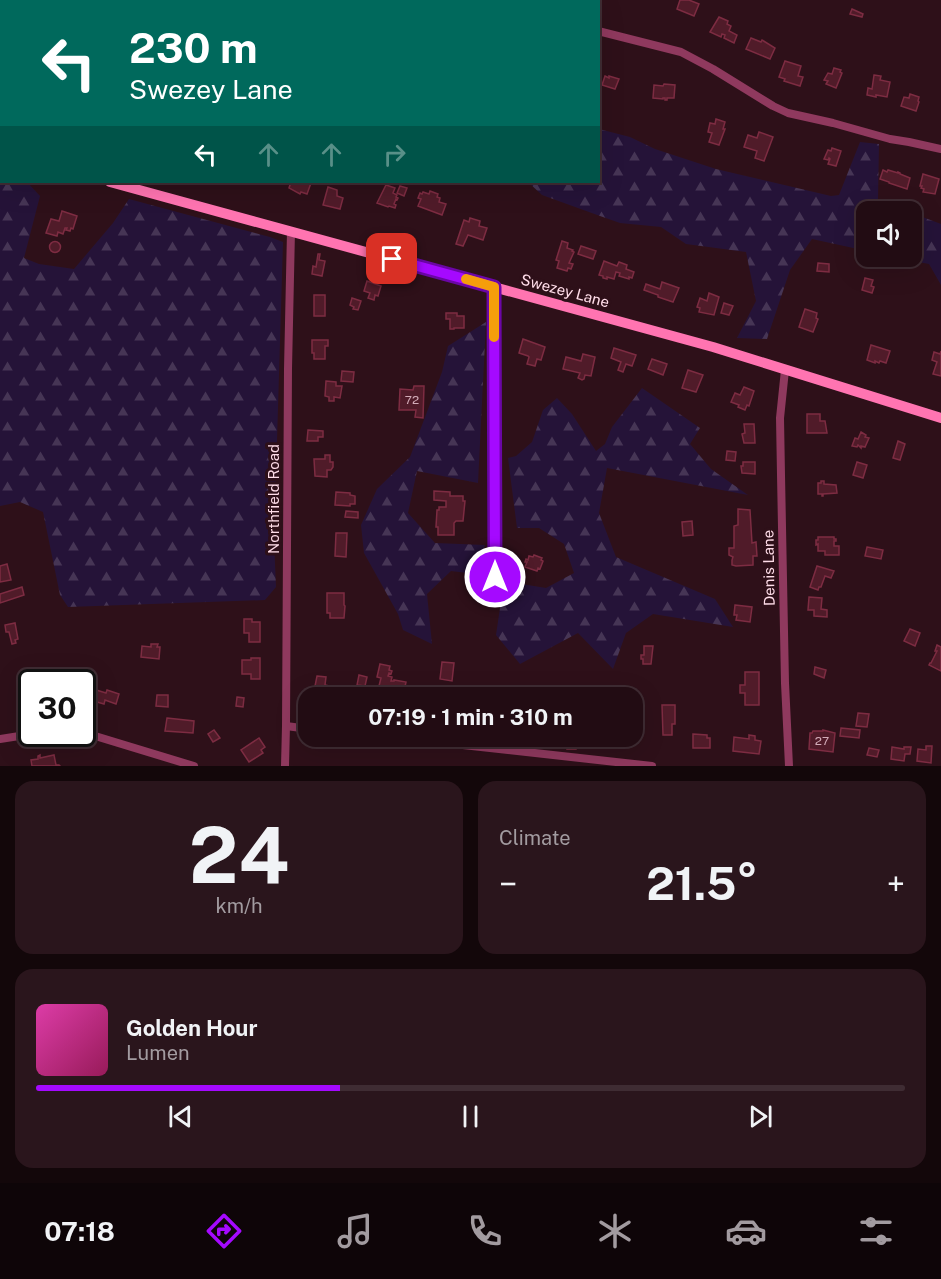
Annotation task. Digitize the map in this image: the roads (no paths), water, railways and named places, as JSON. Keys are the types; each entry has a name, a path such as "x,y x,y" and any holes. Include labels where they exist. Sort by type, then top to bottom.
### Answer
{"street":[{"path":"600,32 681,52 788,113 890,139 941,149"},
{"name":"Swezey Lane","path":"119,183 138,185 291,231 713,347 941,418"},
{"name":"Northfield Road","path":"285,766 291,231"},
{"path":"494,287 495,577"},
{"name":"Denis Lane","path":"785,370 780,418 785,683 789,766"},
{"path":"286,726 298,728"},
{"path":"0,738 18,736"},
{"path":"96,736 194,766"},
{"path":"480,747 652,766"}]}
